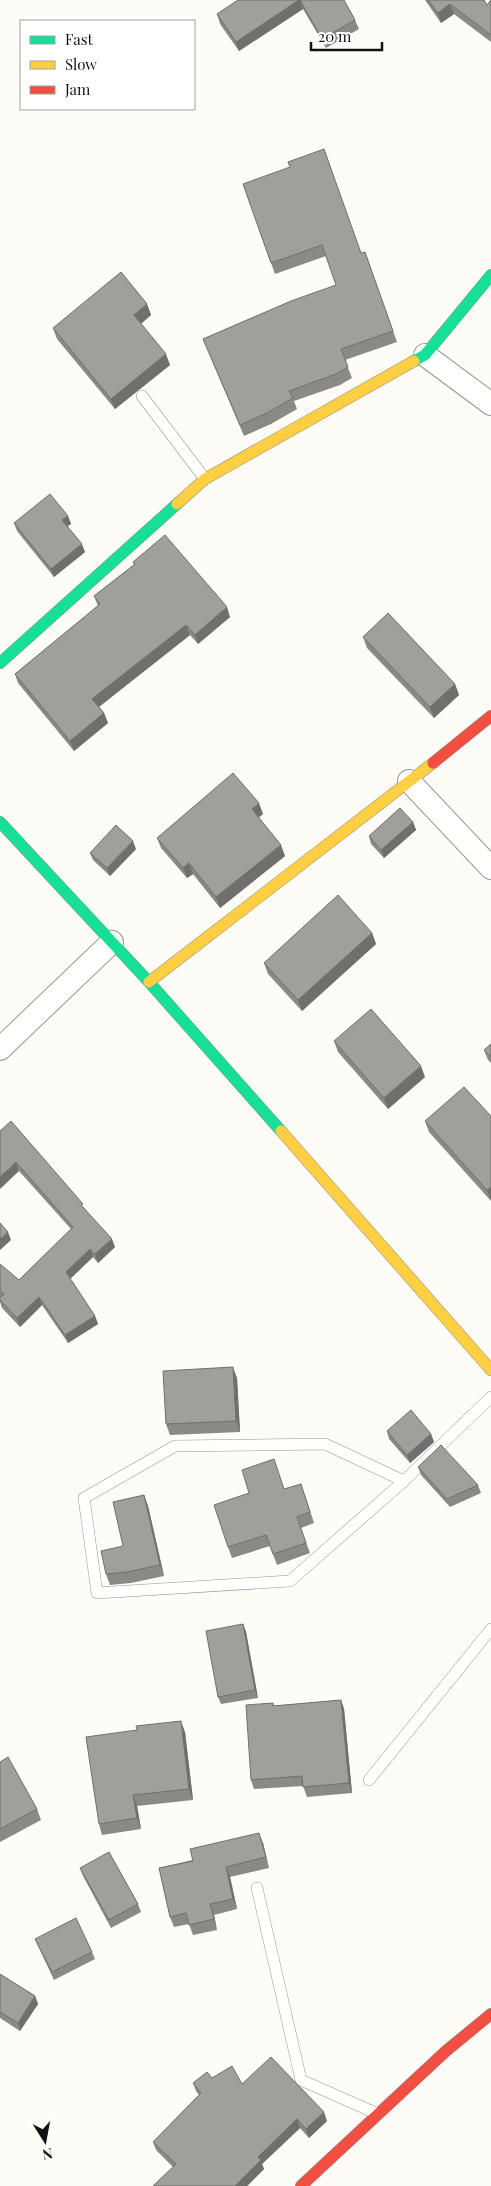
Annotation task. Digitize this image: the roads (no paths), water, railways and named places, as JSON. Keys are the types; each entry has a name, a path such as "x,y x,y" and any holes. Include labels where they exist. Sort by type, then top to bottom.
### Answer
{"street":[{"path":"0,663 205,479 425,355 491,275"},
{"path":"425,355 491,404"},
{"path":"149,982 491,716"},
{"path":"409,781 491,868"},
{"path":"0,822 149,982 491,1370"},
{"path":"0,1049 112,942"},
{"path":"309,2183 378,2114 446,2051 491,2014"}],"lane":[{"path":"142,396 205,479"},
{"path":"404,1481 325,1444 175,1446 84,1498 97,1594 290,1581 404,1481 491,1397"},
{"path":"369,1780 491,1629"},
{"path":"257,1888 301,2080 378,2114"}]}
